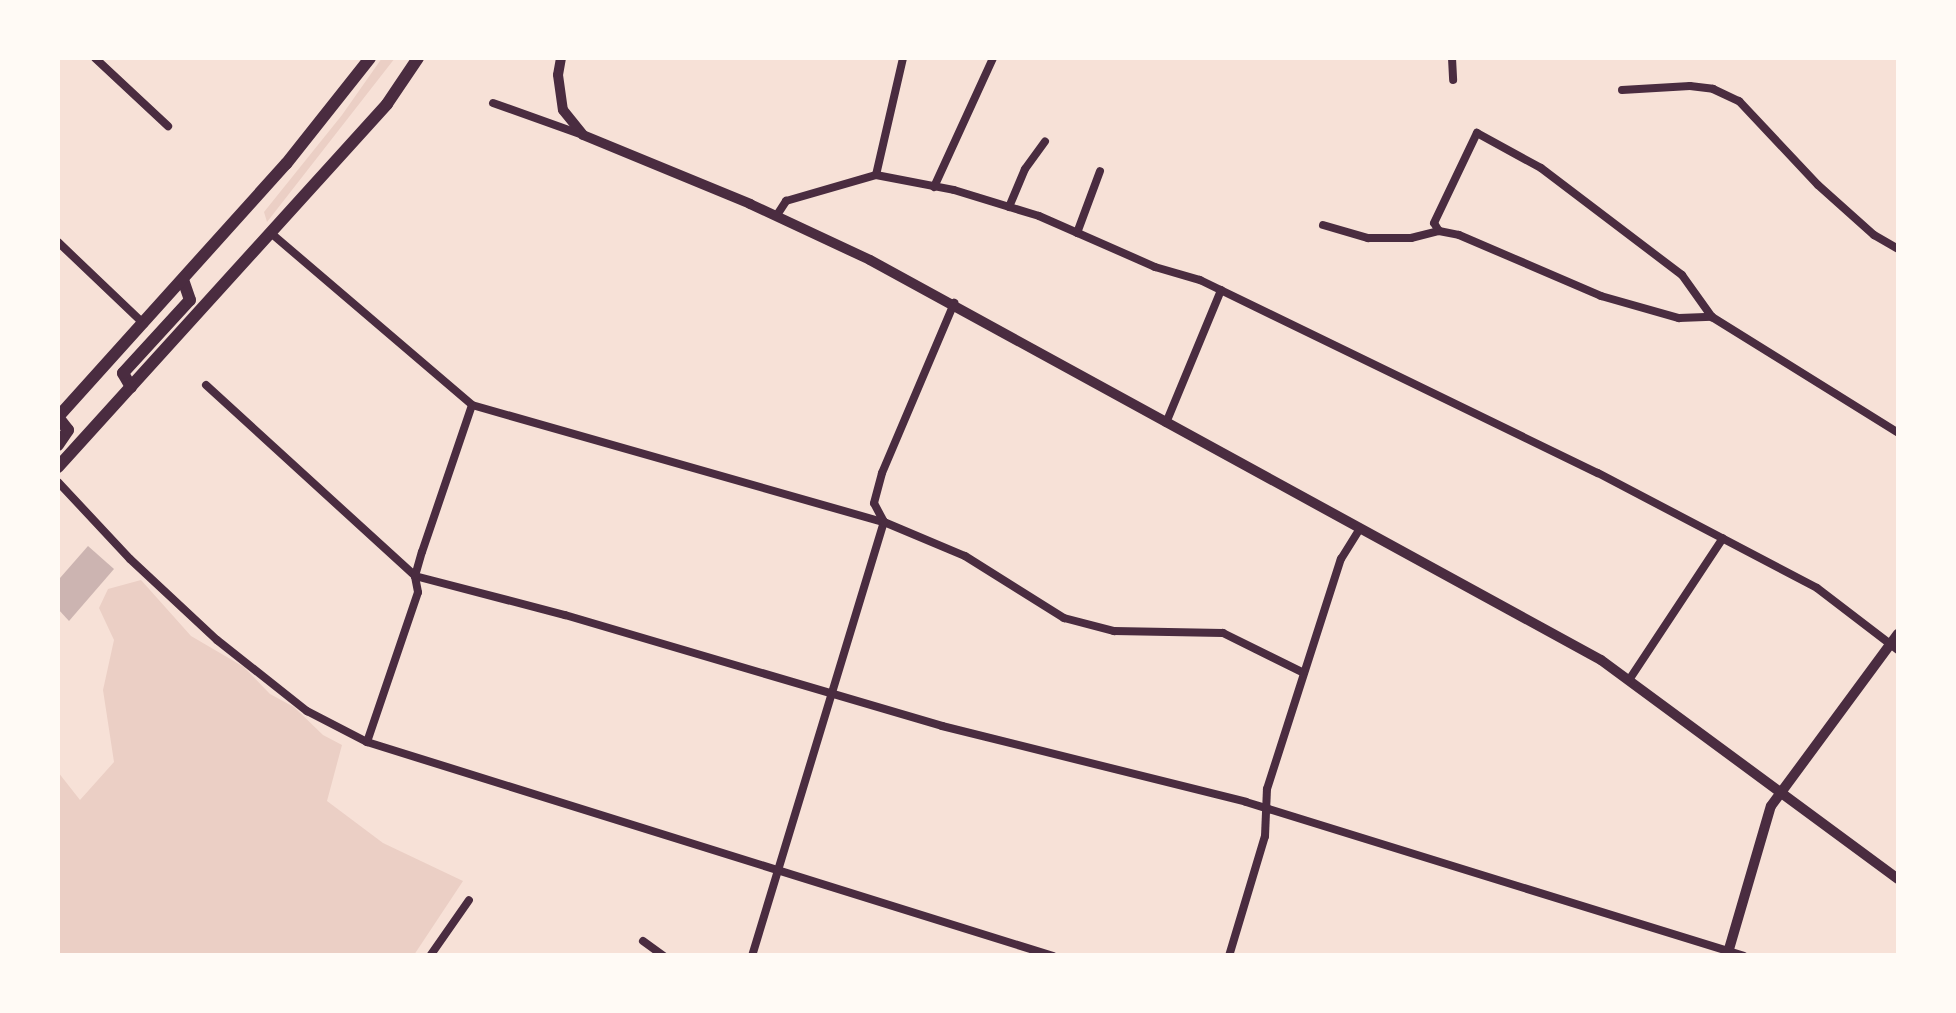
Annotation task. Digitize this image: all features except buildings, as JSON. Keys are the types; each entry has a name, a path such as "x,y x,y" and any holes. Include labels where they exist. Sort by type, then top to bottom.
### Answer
{"main road":[{"path":"58,445 68,430 58,417 286,164 370,58"},
{"path":"58,467 387,104 418,58"},
{"path":"132,386 123,373 190,300 183,280"}],"street":[{"path":"95,58 168,126"},
{"path":"561,58 558,76 563,110 582,136"},
{"path":"876,175 903,58"},
{"path":"934,187 993,58"},
{"path":"1452,58 1453,80"},
{"path":"1622,90 1690,86 1713,89 1739,102 1818,185 1874,235 1898,249"},
{"path":"492,104 777,215 954,303 1166,424 1601,660 1898,880"},
{"path":"1439,231 1434,223 1478,133 1541,168 1635,239 1695,289 1712,318 1898,433"},
{"path":"1009,206 1025,169 1045,140"},
{"path":"1077,233 1100,171"},
{"path":"777,215 786,201 876,175 1009,206 1220,290 1723,538 1817,588 1895,647"},
{"path":"1323,225 1368,238 1411,238 1439,231 1601,296 1679,318 1712,318"},
{"path":"272,234 472,405 884,522 965,556 1064,618 1114,631 1223,633 1304,673"},
{"path":"58,242 144,324"},
{"path":"1166,424 1220,290"},
{"path":"752,956 884,522 874,502 882,474 954,303"},
{"path":"206,385 414,576 831,691 942,726 1265,808 1744,956"},
{"path":"367,742 418,592 414,576 472,405"},
{"path":"58,482 116,546 217,640 307,711 367,742 1053,956"},
{"path":"1229,956 1264,836 1267,789 1341,560 1360,529"},
{"path":"1629,680 1723,538"},
{"path":"1728,953 1762,825 1782,791 1895,647 1898,634"},
{"path":"430,956 469,900"},
{"path":"642,940 664,956"}],"shaded area":[{"path":"382,58 395,58 267,222 264,212"},
{"path":"141,580 191,636 244,667 270,694 294,707 323,735 342,745 327,801 383,843 463,881 414,955 58,955 58,772 80,800 114,762 103,690 114,640 99,608 108,589"}]}
